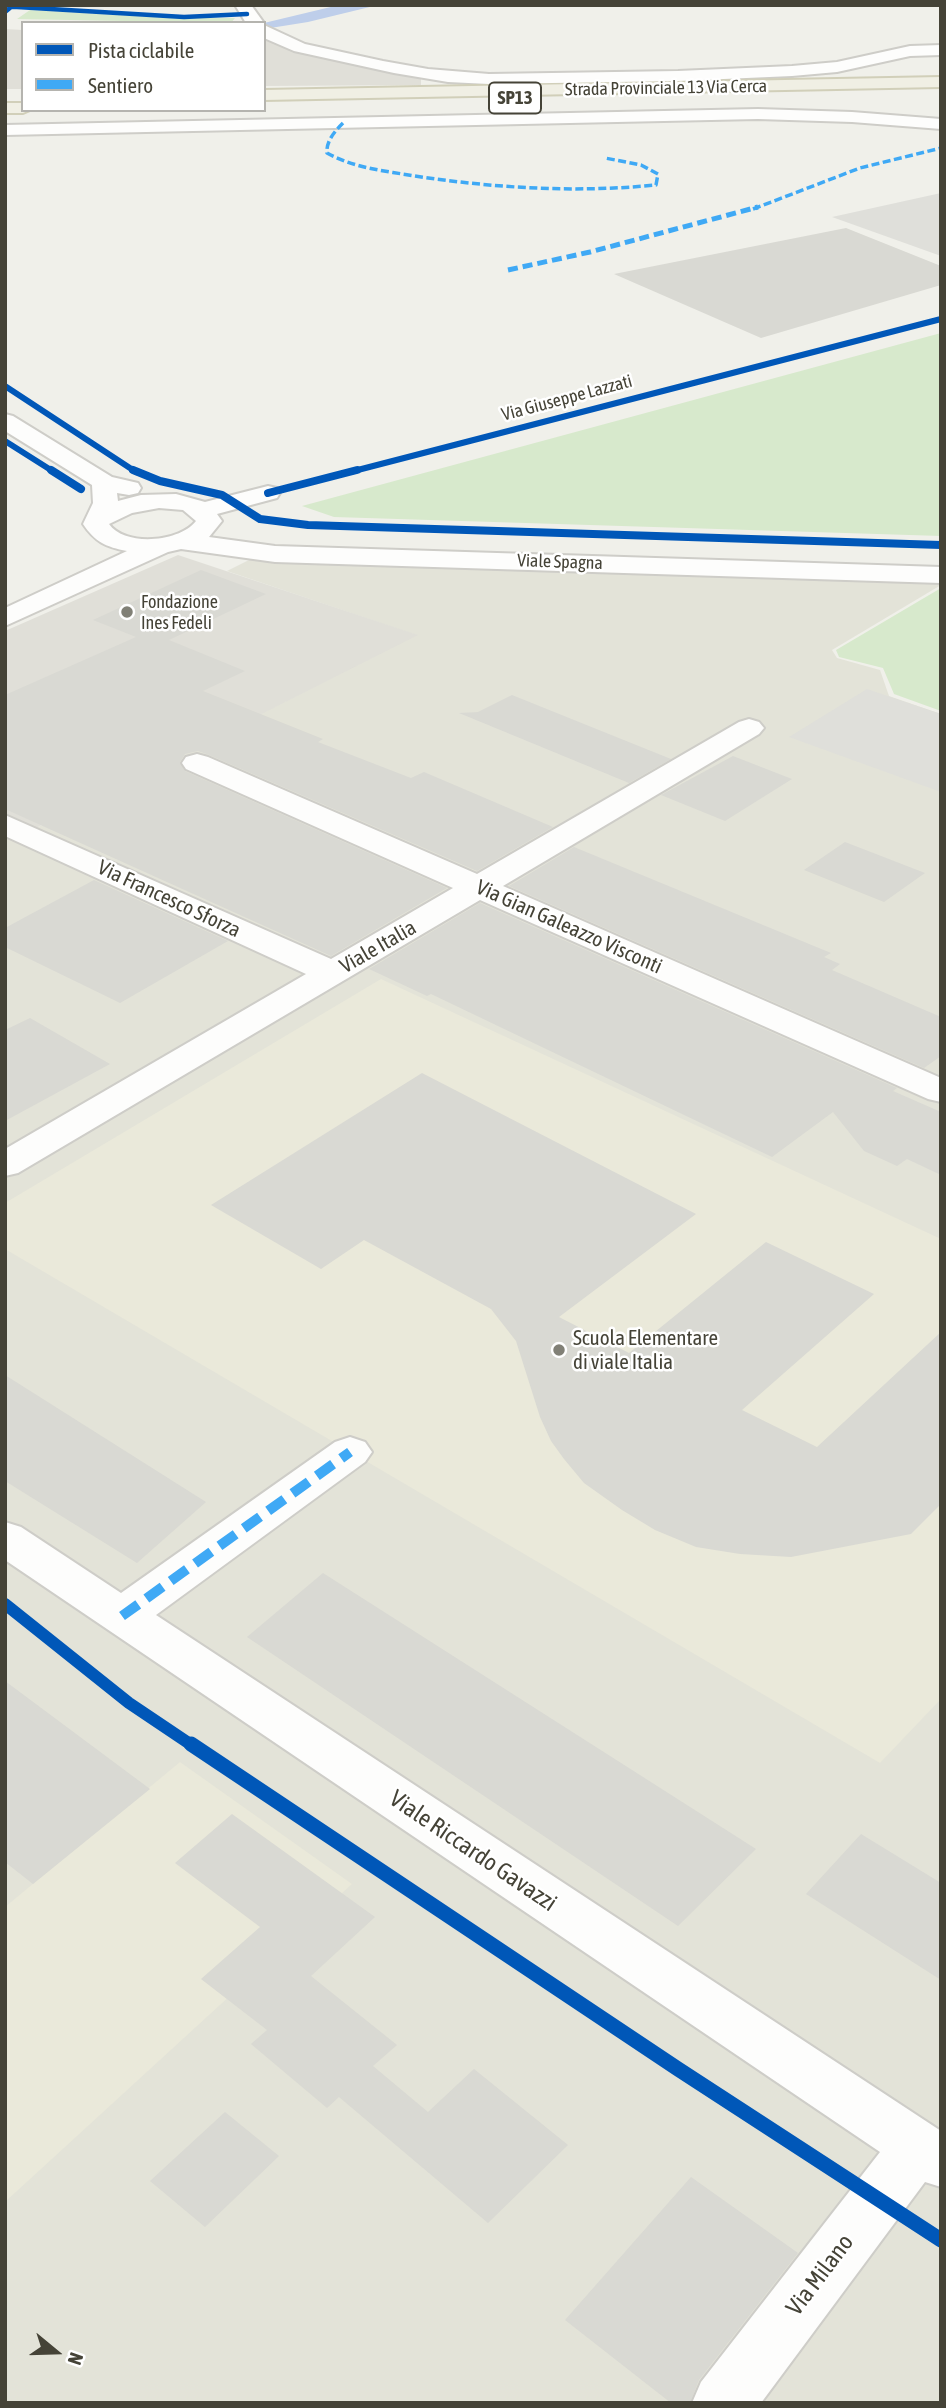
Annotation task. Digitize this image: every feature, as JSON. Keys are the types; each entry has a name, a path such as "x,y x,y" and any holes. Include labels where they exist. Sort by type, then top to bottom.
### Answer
{"main road":[{"name":"Strada Provinciale 13 Via Cerca","path":"266,95 941,82"},
{"name":"Strada Provinciale 13 Via Cerca","path":"266,103 941,94"}],"street":[{"path":"267,33 296,45 397,68 428,74 497,79 822,69 863,62 896,51 941,50"},
{"path":"5,130 758,114 852,117 941,124"},
{"path":"5,421 104,482 195,513"},
{"path":"89,577 104,549 104,482"},
{"path":"103,527 113,508 133,503 195,513 268,494"},
{"path":"5,618 89,577 197,535 195,513"},
{"name":"Viale Spagna","path":"195,513 297,540 941,561"},
{"name":"Viale Spagna","path":"103,527 131,544 171,543 275,554 941,575"},
{"name":"Viale Italia","path":"5,1165 750,728"},
{"name":"Via Gian Galeazzo Visconti","path":"197,763 941,1091"},
{"name":"Via Francesco Sforza","path":"5,824 333,974"},
{"path":"122,1616 350,1452"},
{"name":"Viale Riccardo Gavazzi","path":"5,1538 929,2155"},
{"name":"Via Milano","path":"723,2403 929,2155"}],"shaded area":[{"path":"5,29 21,30 21,89 5,89"},
{"path":"266,39 421,78 421,85 266,86"},
{"path":"941,193 941,256 832,217"},
{"path":"275,547 941,567 941,585 832,650 837,658 880,670 889,696 941,714 941,2403 5,2403 5,816 36,828 416,635 227,571"},
{"path":"178,555 418,635 36,828 5,815 5,631"},
{"path":"867,689 941,714 941,792 789,737"},
{"name":"Scuola Elementare di viale Italia","path":"381,979 941,1239 941,1699 880,1763 5,1249 5,1203"},
{"path":"180,1762 352,1884 5,2202 5,1907"}],"green space":[{"path":"30,10 172,18 235,18 233,21 17,19"},
{"path":"941,333 941,536 334,517 302,506"},
{"path":"941,588 941,711 894,694 883,668 839,657 836,650"}],"water":[{"path":"339,5 378,5 308,22 266,29 266,23"}],"building":[{"path":"846,228 941,266 941,285 761,338 614,274"},
{"path":"201,570 266,594 169,640 245,671 203,691 323,739 318,742 411,778 424,772 553,827 477,871 209,755 198,751 185,754 180,762 185,771 447,888 331,956 5,809 5,695 136,637 93,620"},
{"path":"512,695 671,759 629,783 459,713 478,712"},
{"path":"733,756 792,779 725,821 661,795"},
{"path":"845,842 925,873 884,902 804,870"},
{"path":"574,847 831,953 824,957 840,964 832,970 941,1017 941,1056 924,1068 509,886"},
{"path":"94,880 228,941 120,1003 5,947 5,928"},
{"path":"480,903 897,1088 893,1091 941,1112 941,1175 907,1159 897,1166 864,1151 833,1112 772,1157 431,994 427,996 369,969"},
{"path":"30,1018 110,1064 5,1121 5,1030"},
{"path":"422,1073 696,1214 559,1317 629,1353 766,1242 874,1294 742,1410 817,1447 941,1332 941,1504 911,1534 791,1557 740,1554 696,1547 655,1530 584,1483 551,1441 540,1417 516,1341 491,1309 364,1240 321,1269 211,1205"},
{"path":"5,1375 206,1502 137,1563 5,1481"},
{"path":"323,1573 756,1849 678,1926 247,1637"},
{"path":"5,1681 150,1789 33,1884 5,1862"},
{"path":"232,1814 375,1917 311,1976 397,2045 373,2066 428,2112 474,2069 568,2145 488,2223 339,2097 327,2108 251,2044 267,2030 201,1979 260,1927 175,1863"},
{"path":"861,1834 941,1883 941,1980 806,1894"},
{"path":"225,2112 279,2156 205,2227 150,2181"},
{"path":"691,2177 798,2253 699,2380 690,2403 671,2403 565,2320"}],"marked path":[{"path":"343,123 333,134 326,149 327,153 371,169 462,182 560,190 656,185 658,174 641,165 605,158"},
{"path":"508,270 590,252 751,210 860,168 941,148"},
{"path":"122,1616 350,1452"}],"cycle path":[{"path":"5,12 11,7 17,7 184,17 247,14"},
{"name":"Via Giuseppe Lazzati","path":"268,493 941,319"},
{"path":"5,386 138,473 160,481 222,495 260,519 308,525 941,545"},
{"path":"5,441 81,489"},
{"path":"5,1604 129,1703 678,2069 941,2240"}],"place":[{"name":"Fondazione Ines Fedeli","path":"127,612"},
{"name":"Scuola Elementare di viale Italia","path":"559,1350"}]}
